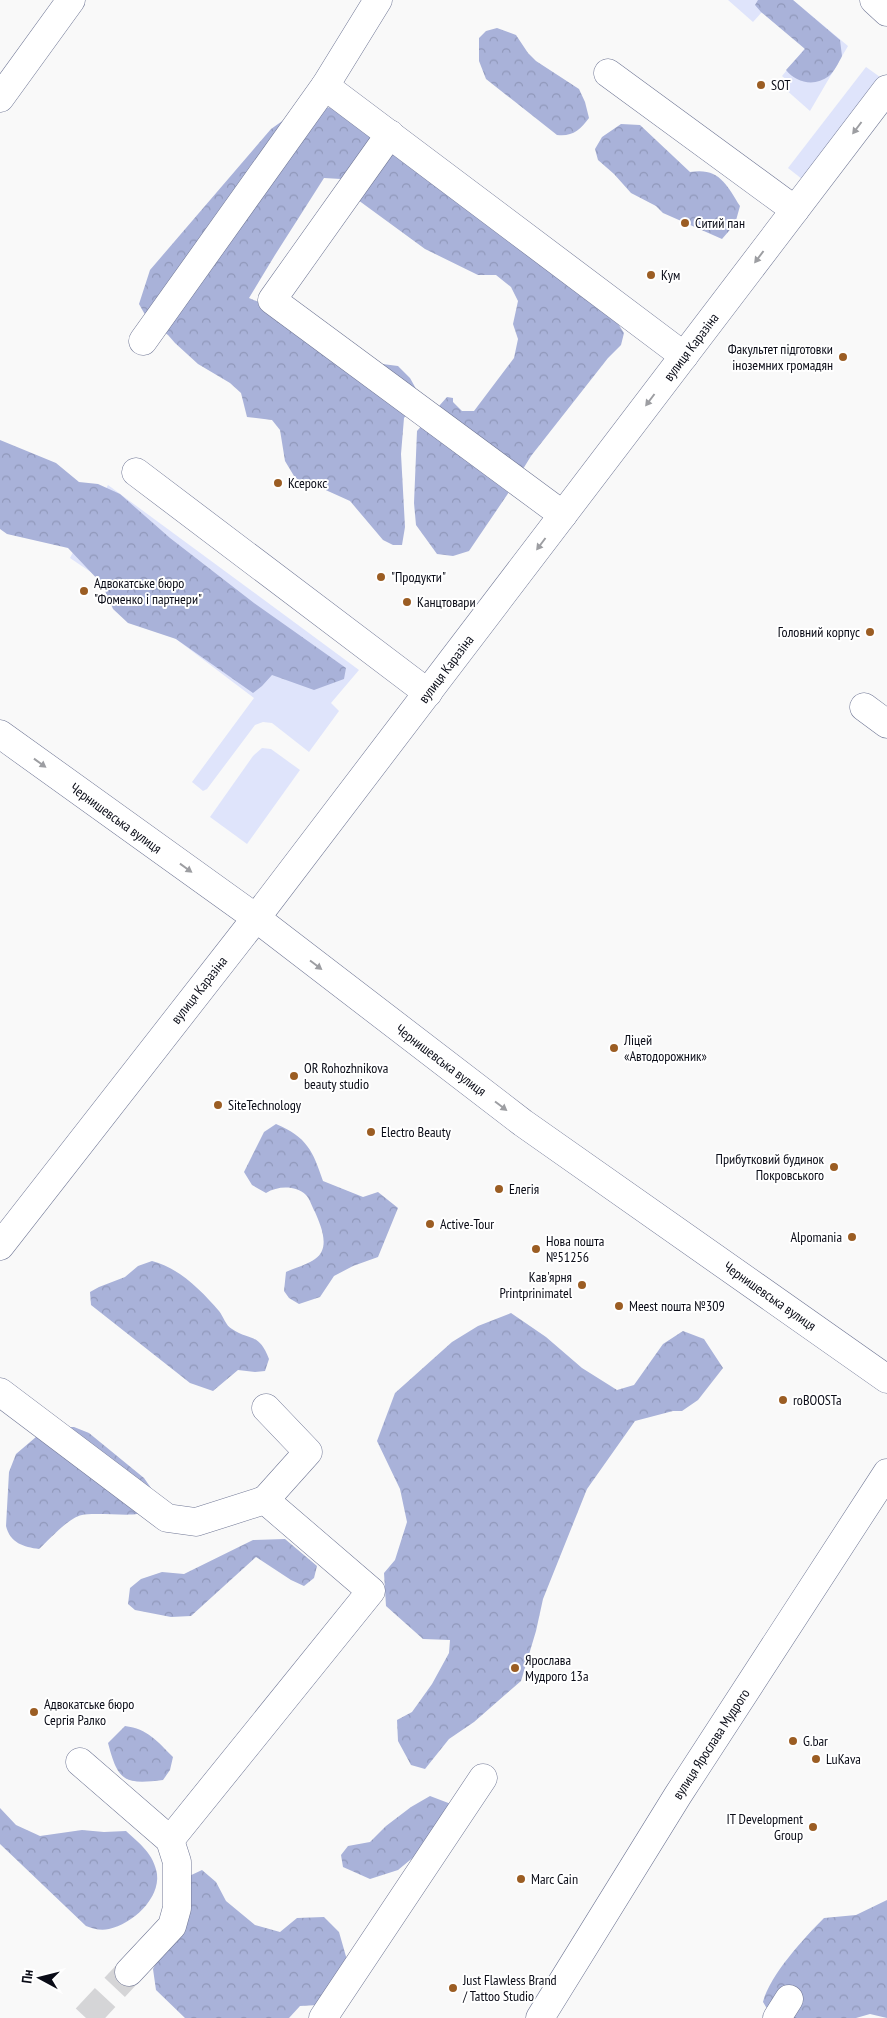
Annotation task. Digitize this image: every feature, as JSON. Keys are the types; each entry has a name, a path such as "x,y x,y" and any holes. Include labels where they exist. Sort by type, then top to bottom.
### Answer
{"street":[{"path":"0,98 71,0"},
{"path":"143,341 325,86 378,0"},
{"path":"874,0 887,12"},
{"path":"608,73 795,210"},
{"path":"325,86 684,356"},
{"name":"вулиця Каразіна","path":"0,1246 256,918 887,89"},
{"path":"390,134 272,300 563,515"},
{"path":"136,472 428,693"},
{"path":"864,707 887,724"},
{"name":"Чернишевська вулиця","path":"0,734 256,918 523,1123 887,1379"},
{"path":"0,1392 167,1518 196,1522 265,1500 308,1452 266,1408"},
{"name":"вулиця Ярослава Мудрого","path":"540,2018 678,1795 887,1473"},
{"path":"170,1840 371,1591 265,1500"},
{"path":"80,1762 170,1840 177,1862 177,1908 172,1926 129,1972"},
{"path":"323,2018 483,1778"}],"shaded area":[{"path":"728,0 793,0 848,46 810,111 784,88 789,82 782,76 805,48 762,12 753,22"},
{"path":"866,67 880,77 802,179 788,168"},
{"path":"108,485 359,670 331,703 339,711 309,752 272,723 263,722 255,725 207,789 203,791 192,782 254,698 98,577 70,558"},
{"path":"262,748 271,749 300,770 247,844 210,817 253,756"}],"green space":[{"path":"758,0 793,0 840,40 842,56 831,74 818,82 806,82 795,78 786,70 805,49 761,12 755,5"},
{"path":"497,28 516,35 536,61 579,89 589,118 579,129 571,134 557,135 486,79 479,61 479,38 486,31"},
{"path":"332,107 611,313 624,333 621,345 608,358 531,456 469,551 453,556 437,554 416,525 414,503 417,431 447,397 453,398 453,402 462,411 474,411 514,358 518,339 513,324 518,301 511,287 496,275 478,275 425,249 358,200 341,179 324,178 249,298 261,303 359,361 398,366 410,378 420,396 404,418 401,454 405,527 402,545 393,545 383,540 350,501 319,487 304,485 294,476 285,461 280,430 272,420 247,417 241,393 230,383 198,364 168,335 148,320 139,304 150,270 271,129 295,112"},
{"path":"621,124 640,125 690,172 708,172 721,179 740,206 735,224 722,239 663,213 656,206 631,193 598,160 595,149 602,137"},
{"path":"0,440 56,463 79,482 98,484 120,494 170,538 254,603 346,668 344,679 314,690 272,675 253,693 176,639 128,623 113,609 102,584 68,548 7,534 0,529"},
{"path":"276,1124 295,1134 307,1146 316,1161 323,1181 363,1197 378,1192 398,1208 378,1257 353,1266 334,1276 320,1297 299,1304 289,1298 284,1291 286,1272 309,1263 323,1249 322,1230 317,1218 309,1199 302,1192 297,1189 286,1188 266,1193 252,1185 244,1172 264,1132"},
{"path":"152,1261 180,1274 205,1295 230,1328 257,1341 265,1350 269,1359 265,1371 238,1370 213,1391 190,1383 91,1305 90,1292 125,1277 138,1266"},
{"path":"511,1313 546,1337 582,1368 617,1390 634,1385 663,1344 683,1331 704,1339 723,1368 698,1400 682,1411 673,1411 635,1421 587,1489 543,1599 536,1631 521,1681 474,1722 449,1739 425,1769 411,1765 398,1741 397,1720 412,1712 432,1684 449,1653 450,1640 423,1639 386,1606 384,1573 395,1560 407,1522 400,1489 377,1441 395,1393 452,1342 478,1326"},
{"path":"58,1427 74,1427 89,1433 144,1478 151,1488 146,1505 140,1513 131,1515 82,1515 65,1524 39,1549 28,1547 14,1540 6,1526 9,1472 16,1454 43,1431"},
{"path":"285,1539 317,1566 314,1578 304,1586 291,1580 256,1557 191,1616 171,1617 135,1610 128,1604 130,1588 141,1579 162,1572 184,1574 253,1540"},
{"path":"125,1726 146,1733 173,1757 170,1770 163,1780 131,1781 125,1778 115,1766 108,1743"},
{"path":"430,1796 451,1804 427,1846 398,1870 370,1879 343,1867 341,1855 348,1846 370,1842 386,1826 411,1807"},
{"path":"0,1808 16,1825 40,1836 82,1830 126,1831 145,1850 155,1867 157,1883 149,1901 135,1916 118,1926 103,1930 86,1926 0,1844"},
{"path":"202,1870 216,1882 226,1901 255,1925 280,1932 297,1918 324,1917 339,1932 351,1974 318,2005 300,2006 289,2018 185,2018 156,1990 153,1969 185,1878"},
{"path":"887,1900 887,2018 870,2014 856,2018 779,2018 766,2007 763,2002 767,1991 780,1969 824,1918 856,1915"}],"tunnel":[{"path":"86,2018 129,1972"}],"place":[{"name":"SOT","path":"761,85"},
{"name":"Ситий пан","path":"685,223"},
{"name":"Кум","path":"651,275"},
{"name":"Факультет підготовки іноземних громадян","path":"843,357"},
{"name":"Ксерокс","path":"278,483"},
{"name":"\"Продукти\"","path":"381,577"},
{"name":"Адвокатське бюро \"Фоменко і партнери\"","path":"84,591"},
{"name":"Канцтовари","path":"407,602"},
{"name":"Головний корпус","path":"870,632"},
{"name":"Ліцей «Автодорожник»","path":"614,1048"},
{"name":"OR Rohozhnikova beauty studio","path":"294,1076"},
{"name":"SiteTechnology","path":"218,1105"},
{"name":"Electro Beauty","path":"371,1132"},
{"name":"Прибутковий будинок Покровського","path":"834,1167"},
{"name":"Елегія","path":"499,1189"},
{"name":"Active-Tour","path":"430,1224"},
{"name":"Alpomania","path":"852,1237"},
{"name":"Нова пошта №51256","path":"536,1249"},
{"name":"Кав'ярня Printprinimatel","path":"582,1285"},
{"name":"Meest пошта №309","path":"619,1306"},
{"name":"roBOOSTa","path":"783,1400"},
{"name":"Ярослава Мудрого 13а","path":"515,1668"},
{"name":"Адвокатське бюро Сергія Ралко","path":"34,1712"},
{"name":"G.bar","path":"793,1741"},
{"name":"LuKava","path":"816,1759"},
{"name":"IT Development Group","path":"813,1827"},
{"name":"Marc Cain","path":"521,1879"},
{"name":"Just Flawless Brand / Tattoo Studio","path":"453,1988"}]}
